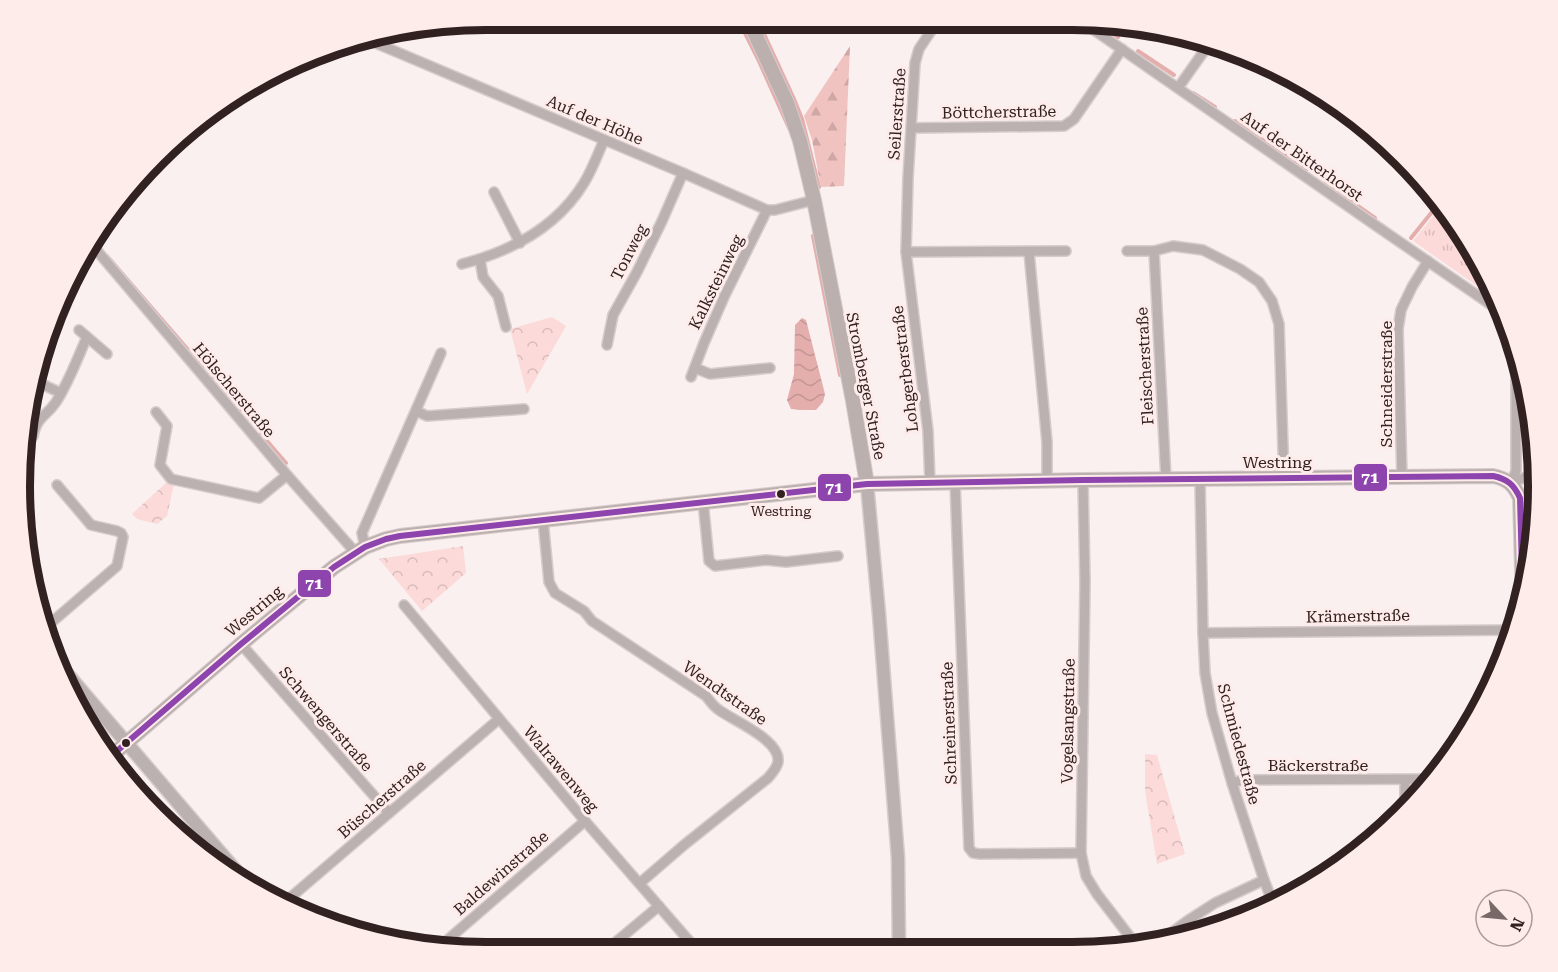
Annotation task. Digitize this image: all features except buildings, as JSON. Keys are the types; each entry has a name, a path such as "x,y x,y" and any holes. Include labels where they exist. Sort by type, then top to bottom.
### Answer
{"main road":[{"name":"Stromberger Straße","path":"753,30 787,103 800,141 814,200 867,484"},
{"name":"Westring","path":"116,752 313,583 360,550 376,542 400,536 867,484 1493,476 1511,483"},
{"path":"1511,483 1520,498 1521,562"}],"street":[{"name":"Seilerstraße","path":"908,178 915,63 919,49 932,30"},
{"name":"Auf der Bitterhorst","path":"1095,31 1490,304"},
{"name":"Auf der Höhe","path":"377,44 767,210"},
{"name":"Böttcherstraße","path":"911,128 1064,126 1074,119 1122,49"},
{"path":"1178,88 1205,50"},
{"path":"462,264 506,250 529,238 552,221 585,182 604,140"},
{"name":"Tonweg","path":"606,345 613,315 637,272 683,173"},
{"name":"Lohgerberstraße","path":"908,178 906,252 928,431 930,483"},
{"path":"494,192 520,243"},
{"path":"767,210 814,200"},
{"name":"Kalksteinweg","path":"767,210 724,297 693,373 710,374 770,368"},
{"path":"1127,251 1154,251 1173,246 1203,250 1240,269 1258,282 1272,301 1279,324 1284,479"},
{"name":"Hölscherstraße","path":"96,250 287,475 360,550"},
{"path":"906,252 1065,251"},
{"name":"Fleischerstraße","path":"1154,251 1166,479"},
{"path":"1029,252 1047,442 1047,481"},
{"path":"480,259 483,277 498,296 506,327"},
{"name":"Schneiderstraße","path":"1401,477 1398,329 1404,302 1428,261"},
{"path":"79,330 107,354"},
{"path":"33,436 35,424 55,404 61,393 87,337"},
{"path":"360,550 362,532 441,353"},
{"path":"42,384 61,393"},
{"path":"1511,483 1516,471 1516,385"},
{"path":"416,411 427,416 524,409"},
{"path":"156,412 167,426 160,465 171,478 259,498 287,475"},
{"path":"1511,483 1528,477"},
{"name":"Schmiedestraße","path":"1200,479 1205,673 1212,713 1232,783 1271,896"},
{"name":"Vogelsangstraße","path":"1083,480 1085,593 1081,853 1086,876 1131,938"},
{"name":"Schreinerstraße","path":"956,482 969,848 973,853 980,854 1081,853"},
{"name":"Stromberger Straße","path":"867,484 898,858 899,942"},
{"path":"51,623 117,566 123,537 117,531 91,525 57,486"},
{"path":"703,501 709,561 716,566 766,560 786,562 838,556"},
{"name":"Wendtstraße","path":"543,520 549,582 555,592 584,611 592,621 706,696 717,709 768,741 775,749 778,760 768,778 640,883"},
{"name":"Walrawenweg","path":"404,605 585,821 690,942"},
{"name":"Krämerstraße","path":"1203,633 1505,630"},
{"name":"Schwengerstraße","path":"241,644 388,813"},
{"path":"74,682 229,862"},
{"name":"Büscherstraße","path":"290,898 499,719"},
{"name":"Bäckerstraße","path":"1232,783 1242,780 1421,779"},
{"path":"1405,780 1405,797"},
{"name":"Baldewinstraße","path":"447,940 585,821"},
{"path":"1176,929 1215,903 1264,880"},
{"path":"616,942 659,906"}],"green space":[{"path":"850,46 844,186 821,187 812,140 804,116"},
{"path":"1437,212 1467,258 1484,291 1413,241"},
{"path":"552,317 566,326 527,394 510,329"},
{"path":"167,482 174,484 167,516 157,524 137,519 132,514"},
{"path":"463,546 466,573 422,611 379,559"},
{"path":"1145,754 1157,755 1185,854 1157,864 1145,791"}],"water":[{"path":"802,318 806,320 825,394 823,402 816,410 791,409 787,400 794,374 795,325"}],"waterway":[{"path":"744,30 789,128"},
{"path":"762,30 802,119 819,187"},
{"path":"1111,32 1118,37"},
{"path":"1138,51 1174,75"},
{"path":"1193,93 1215,107"},
{"path":"1235,121 1306,170"},
{"path":"1325,183 1375,218"},
{"path":"1411,238 1435,209"},
{"path":"813,236 840,375"},
{"path":"107,256 286,463"}],"transit line":[{"name":"71","path":"116,752 334,567 365,547 400,536 867,484 1493,476 1510,483 1520,498 1522,559"}],"place":[{"name":"Westring","path":"781,494"}]}
